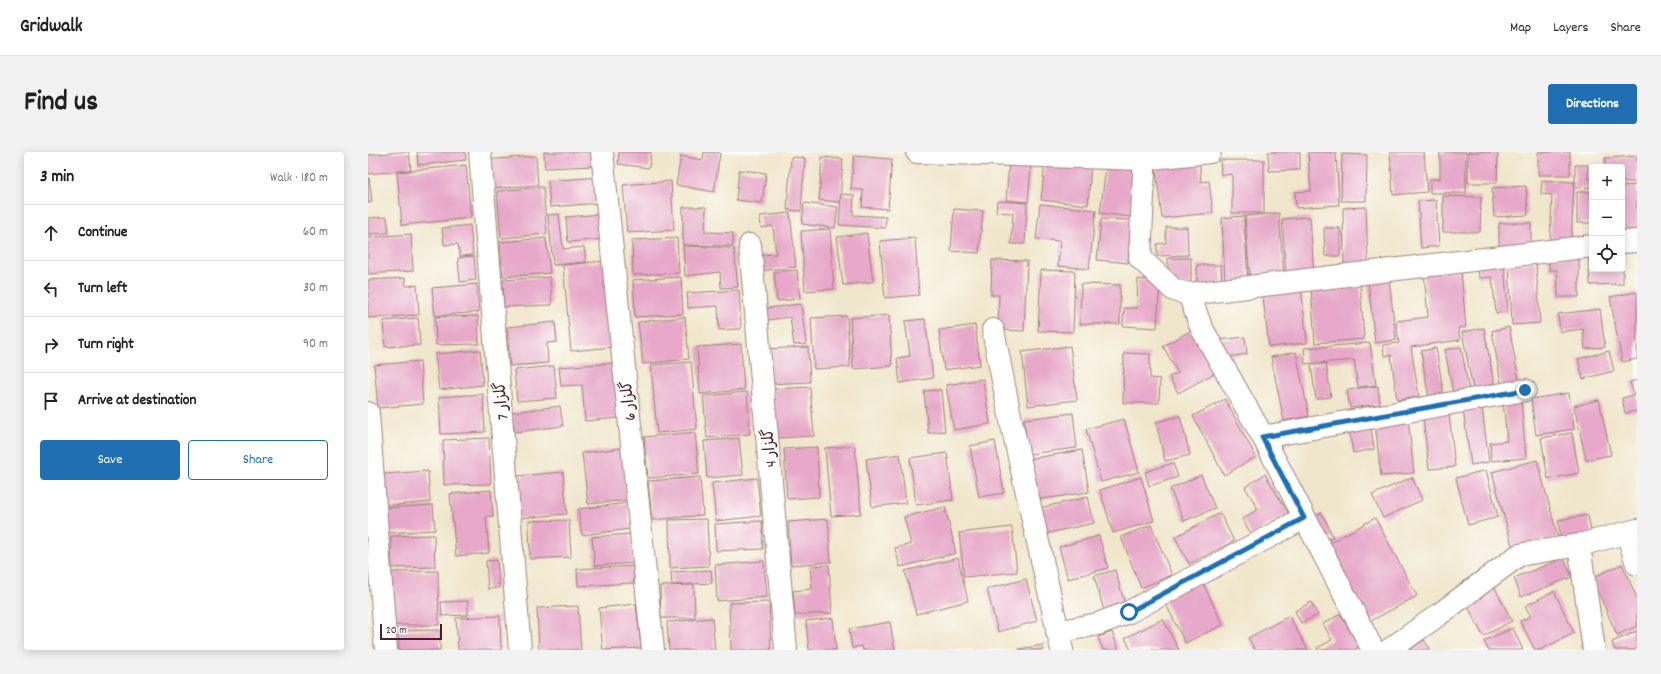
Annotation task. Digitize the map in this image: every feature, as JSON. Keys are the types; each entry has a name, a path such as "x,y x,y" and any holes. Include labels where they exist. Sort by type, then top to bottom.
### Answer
{"street":[{"name":"گلزار 7","path":"480,152 520,650"},
{"name":"گلزار 6","path":"602,152 653,650"},
{"path":"917,152 1144,156 1210,152"},
{"path":"1144,156 1140,258 1174,290 1189,294 1589,246"},
{"path":"1625,242 1637,240"},
{"name":"گلزار 4","path":"750,246 786,650"},
{"path":"1189,294 1201,327 1262,437 1373,650"},
{"path":"993,330 1011,421 1059,641 1129,612 1304,518"},
{"path":"1262,437 1525,390"},
{"path":"368,412 386,650"},
{"path":"1389,650 1438,616 1518,555 1579,546 1632,532 1637,564"},
{"path":"1579,546 1594,650"}],"building":[{"path":"409,152 411,170 368,174 368,155"},
{"path":"417,152 465,152 466,160 418,165"},
{"path":"544,152 594,152 595,166 545,168"},
{"path":"619,152 651,152 649,168 618,164"},
{"path":"704,152 720,153 714,192 676,185 681,156 703,160"},
{"path":"1268,152 1300,152 1300,170 1269,171"},
{"path":"1308,152 1336,152 1339,205 1296,208 1295,192 1311,191"},
{"path":"1390,152 1424,152 1427,192 1393,195"},
{"path":"1440,152 1466,152 1466,193 1430,193 1430,179 1440,179"},
{"path":"1468,152 1498,152 1497,183 1468,183"},
{"path":"1538,152 1570,152 1570,175 1538,175"},
{"path":"1342,154 1367,155 1366,201 1341,201"},
{"path":"536,156 538,185 486,189 483,160"},
{"path":"854,156 892,159 888,209 862,207 863,190 851,189"},
{"path":"1637,156 1637,182 1625,182 1625,164 1605,164 1605,158"},
{"path":"791,157 805,158 801,211 787,210"},
{"path":"822,157 843,159 840,202 819,200"},
{"path":"1199,157 1201,182 1209,181 1213,213 1162,218 1155,162"},
{"path":"1107,160 1138,165 1131,217 1100,213"},
{"path":"1220,160 1264,160 1264,213 1232,213 1232,174 1221,175"},
{"path":"1045,162 1091,166 1088,205 1041,200"},
{"path":"1009,164 1031,166 1028,202 1006,200"},
{"path":"466,165 471,218 402,225 397,172"},
{"path":"1575,165 1588,165 1589,187 1575,188"},
{"path":"739,170 766,173 762,203 736,200"},
{"path":"599,177 601,203 550,207 548,181"},
{"path":"368,178 372,202 368,203"},
{"path":"1542,180 1574,182 1571,244 1550,243 1552,195 1541,194"},
{"path":"671,181 674,230 627,233 623,185"},
{"path":"1637,185 1637,237 1625,238 1625,186"},
{"path":"1526,186 1528,215 1494,217 1492,188"},
{"path":"543,187 547,234 501,238 497,191"},
{"path":"1577,192 1589,192 1589,223 1577,223"},
{"path":"841,194 854,195 853,215 886,217 885,228 839,225"},
{"path":"1443,196 1481,197 1480,232 1443,232"},
{"path":"1436,200 1439,246 1421,248 1418,201"},
{"path":"997,201 1027,203 1025,244 1011,244 1013,213 996,212"},
{"path":"804,203 838,207 835,228 802,224"},
{"path":"1040,204 1096,210 1089,269 1058,266 1060,241 1036,239"},
{"path":"683,207 706,207 705,232 733,233 733,246 683,245"},
{"path":"1366,207 1368,265 1344,266 1343,208"},
{"path":"954,209 983,211 979,253 951,251"},
{"path":"790,213 796,267 760,271 758,255 776,254 773,226 761,228 760,216"},
{"path":"1279,213 1284,278 1250,281 1245,216"},
{"path":"559,214 563,249 584,247 586,262 553,265 548,215"},
{"path":"602,214 604,239 568,242 566,217"},
{"path":"1244,216 1248,281 1225,283 1222,218"},
{"path":"387,217 389,233 368,234 368,218"},
{"path":"1310,217 1314,275 1286,277 1282,219"},
{"path":"1101,219 1131,220 1128,263 1097,260"},
{"path":"1499,223 1531,223 1531,251 1499,250"},
{"path":"470,225 473,255 460,256 458,244 444,245 442,228"},
{"path":"1166,227 1187,227 1188,255 1157,256 1157,244 1166,243"},
{"path":"1324,228 1340,228 1340,256 1325,256"},
{"path":"830,229 834,289 805,291 801,231"},
{"path":"867,233 873,282 843,285 837,237"},
{"path":"411,234 413,271 368,274 368,237"},
{"path":"546,238 550,273 503,277 500,242"},
{"path":"677,238 679,273 633,275 632,240"},
{"path":"915,238 919,295 885,298 880,241"},
{"path":"683,246 734,248 738,287 721,288 720,272 685,276"},
{"path":"474,256 476,280 460,282 458,258"},
{"path":"1579,257 1579,297 1558,297 1557,270 1549,270 1549,258"},
{"path":"1168,258 1191,258 1191,284 1168,283"},
{"path":"992,260 1027,261 1024,331 998,330 999,295 991,295"},
{"path":"605,261 613,347 571,351 563,265"},
{"path":"1504,262 1508,312 1496,313 1492,277 1479,278 1478,265"},
{"path":"1536,262 1540,323 1512,325 1509,264"},
{"path":"1197,265 1221,265 1222,287 1197,287"},
{"path":"797,270 800,299 777,301 774,272"},
{"path":"1041,270 1075,271 1073,332 1038,331"},
{"path":"1461,270 1466,327 1458,328 1460,340 1411,347 1419,397 1397,400 1391,355 1384,356 1383,345 1399,343 1396,321 1428,317 1424,273"},
{"path":"1589,272 1623,272 1623,284 1590,285"},
{"path":"550,277 552,305 504,307 503,280"},
{"path":"681,277 683,314 635,317 633,280"},
{"path":"405,278 406,286 417,285 419,315 368,318 368,280"},
{"path":"1138,279 1160,281 1157,328 1123,326 1124,308 1137,308"},
{"path":"1389,279 1396,340 1375,343 1368,282"},
{"path":"1360,283 1364,339 1315,343 1311,287"},
{"path":"477,284 479,312 435,316 432,288"},
{"path":"1081,284 1120,285 1120,324 1080,324"},
{"path":"1301,285 1307,343 1269,347 1262,289"},
{"path":"739,290 741,329 719,330 718,306 688,308 687,293"},
{"path":"1637,292 1637,359 1622,362 1610,297"},
{"path":"801,304 806,344 794,345 790,317 761,321 760,309"},
{"path":"1600,309 1605,347 1585,349 1583,329 1560,332 1558,314"},
{"path":"889,315 892,366 853,369 850,318"},
{"path":"478,316 479,344 436,345 435,317"},
{"path":"847,316 850,367 814,369 811,318"},
{"path":"685,317 689,359 643,364 638,322"},
{"path":"418,318 420,345 385,347 383,321"},
{"path":"925,319 933,378 900,383 897,358 910,356 905,321"},
{"path":"555,322 557,342 547,343 548,363 510,366 507,327"},
{"path":"975,325 980,365 944,370 939,330"},
{"path":"1509,327 1520,386 1502,389 1492,331"},
{"path":"1484,328 1495,390 1474,394 1462,332"},
{"path":"1194,329 1217,372 1178,393 1169,377 1178,373 1163,346"},
{"path":"1245,337 1247,354 1221,358 1219,340"},
{"path":"1370,343 1376,385 1358,387 1354,360 1305,364 1304,348"},
{"path":"741,344 744,390 700,394 697,347"},
{"path":"1070,346 1077,400 1028,406 1022,352"},
{"path":"808,347 810,382 767,384 765,349"},
{"path":"1461,347 1469,390 1453,393 1445,350"},
{"path":"1436,348 1444,396 1429,399 1421,351"},
{"path":"480,350 483,385 439,390 435,354"},
{"path":"1609,351 1614,371 1583,379 1578,359"},
{"path":"1296,352 1309,416 1284,421 1271,357"},
{"path":"1124,353 1150,354 1150,378 1160,379 1159,403 1123,403"},
{"path":"420,361 423,404 378,408 374,365"},
{"path":"691,362 697,429 657,433 651,365"},
{"path":"613,363 618,418 585,421 582,385 561,386 559,367"},
{"path":"1326,363 1331,397 1316,399 1311,366"},
{"path":"554,366 557,398 517,401 514,370"},
{"path":"983,379 990,424 954,430 946,385"},
{"path":"1637,380 1637,411 1625,413 1622,398 1634,395 1630,382"},
{"path":"1378,386 1380,404 1350,408 1347,390"},
{"path":"810,387 814,436 777,438 774,389"},
{"path":"941,390 945,431 928,433 924,391"},
{"path":"747,392 750,434 707,438 703,396"},
{"path":"1569,393 1574,429 1536,435 1531,399"},
{"path":"483,394 485,432 441,434 439,397"},
{"path":"1225,399 1256,457 1224,475 1193,416"},
{"path":"1521,399 1526,458 1491,461 1490,443 1507,441 1503,401"},
{"path":"1599,400 1611,455 1586,460 1574,406"},
{"path":"560,406 563,426 515,432 512,412"},
{"path":"1482,408 1489,462 1471,465 1463,410"},
{"path":"1073,413 1077,448 1028,454 1024,419"},
{"path":"1449,414 1455,467 1429,469 1423,417"},
{"path":"1180,416 1190,455 1165,461 1156,422"},
{"path":"1124,419 1139,472 1101,482 1086,429"},
{"path":"1408,419 1414,473 1381,476 1375,423"},
{"path":"1370,420 1374,449 1353,453 1348,423"},
{"path":"695,432 699,474 648,478 644,437"},
{"path":"1572,433 1579,473 1548,479 1541,438"},
{"path":"489,438 491,484 444,485 443,440"},
{"path":"739,438 743,475 707,478 704,441"},
{"path":"995,441 1004,493 979,497 970,446"},
{"path":"855,446 861,514 831,516 825,448"},
{"path":"817,447 819,497 787,499 784,449"},
{"path":"622,448 628,500 588,504 582,453"},
{"path":"1082,450 1089,492 1036,500 1029,459"},
{"path":"947,453 953,500 916,505 910,458"},
{"path":"900,454 906,503 872,507 866,459"},
{"path":"1537,460 1558,537 1513,549 1492,472"},
{"path":"1173,463 1178,477 1149,486 1145,472"},
{"path":"1486,470 1498,517 1468,525 1456,478"},
{"path":"428,471 430,502 386,506 384,474"},
{"path":"563,472 567,514 519,518 516,476"},
{"path":"1265,474 1288,513 1252,535 1242,519 1258,509 1245,487"},
{"path":"1201,475 1215,508 1184,521 1170,489"},
{"path":"700,477 703,515 652,520 648,481"},
{"path":"1141,477 1154,521 1113,533 1100,490"},
{"path":"1412,477 1422,500 1383,518 1372,495"},
{"path":"757,478 761,516 716,521 712,483"},
{"path":"491,490 493,516 486,517 489,553 456,556 450,494"},
{"path":"1088,497 1094,523 1044,534 1039,508"},
{"path":"627,503 630,529 582,535 578,509"},
{"path":"433,505 435,530 386,533 384,508"},
{"path":"945,507 956,553 900,567 895,548 911,544 904,517"},
{"path":"1220,513 1234,541 1189,564 1175,537"},
{"path":"1322,513 1333,537 1319,543 1309,519"},
{"path":"1588,515 1592,536 1561,541 1558,520"},
{"path":"1375,518 1417,596 1367,623 1326,545"},
{"path":"707,519 709,566 670,568 669,520"},
{"path":"828,519 831,562 791,565 788,522"},
{"path":"569,520 571,557 530,559 529,521"},
{"path":"762,521 763,549 716,551 715,524"},
{"path":"1151,525 1172,575 1141,588 1121,537"},
{"path":"1012,527 1017,572 964,577 959,533"},
{"path":"630,534 633,563 595,566 592,537"},
{"path":"434,535 435,567 392,568 391,536"},
{"path":"1099,536 1108,568 1068,579 1059,547"},
{"path":"958,558 968,601 916,614 905,571"},
{"path":"1564,558 1572,577 1521,597 1514,578"},
{"path":"497,560 499,588 488,589 486,561"},
{"path":"764,561 767,597 717,601 715,565"},
{"path":"1622,564 1637,598 1637,626 1617,635 1592,578"},
{"path":"829,565 832,613 795,615 793,591 812,589 810,566"},
{"path":"633,566 634,583 578,586 577,569"},
{"path":"711,570 712,583 672,585 671,572"},
{"path":"1115,570 1125,604 1104,611 1094,576"},
{"path":"438,571 439,625 391,625 391,572"},
{"path":"1026,579 1037,621 998,632 987,589"},
{"path":"1201,579 1223,625 1185,643 1163,598"},
{"path":"694,585 695,618 661,618 660,586"},
{"path":"1494,586 1512,621 1483,636 1465,601"},
{"path":"1554,591 1574,633 1540,650 1535,650 1520,621 1531,616 1525,606"},
{"path":"468,601 468,615 442,616 441,602"},
{"path":"769,602 771,650 731,650 729,603"},
{"path":"1311,602 1318,615 1301,623 1295,611"},
{"path":"636,604 641,648 603,650 599,608"},
{"path":"578,606 581,650 539,650 537,608"},
{"path":"1340,614 1359,647 1354,650 1318,650 1317,648 1332,640 1323,624"},
{"path":"500,616 501,650 458,650 456,618"},
{"path":"1289,616 1308,650 1255,650 1248,638"},
{"path":"712,618 715,650 669,650 667,622"},
{"path":"833,618 836,650 809,650 806,621"},
{"path":"1163,619 1179,650 1131,650 1125,638"},
{"path":"890,622 895,650 863,650 862,646 852,648 849,629"},
{"path":"1513,628 1523,650 1488,650 1484,641"},
{"path":"440,630 440,650 399,650 398,631"},
{"path":"1637,631 1637,650 1615,650 1612,642"},
{"path":"1112,632 1119,650 1103,650 1098,637"},
{"path":"1424,640 1431,650 1409,650"},
{"path":"1043,645 1044,650 1019,650 1019,649"}],"route":[{"path":"1129,612 1304,518 1262,437 1525,390"}]}
